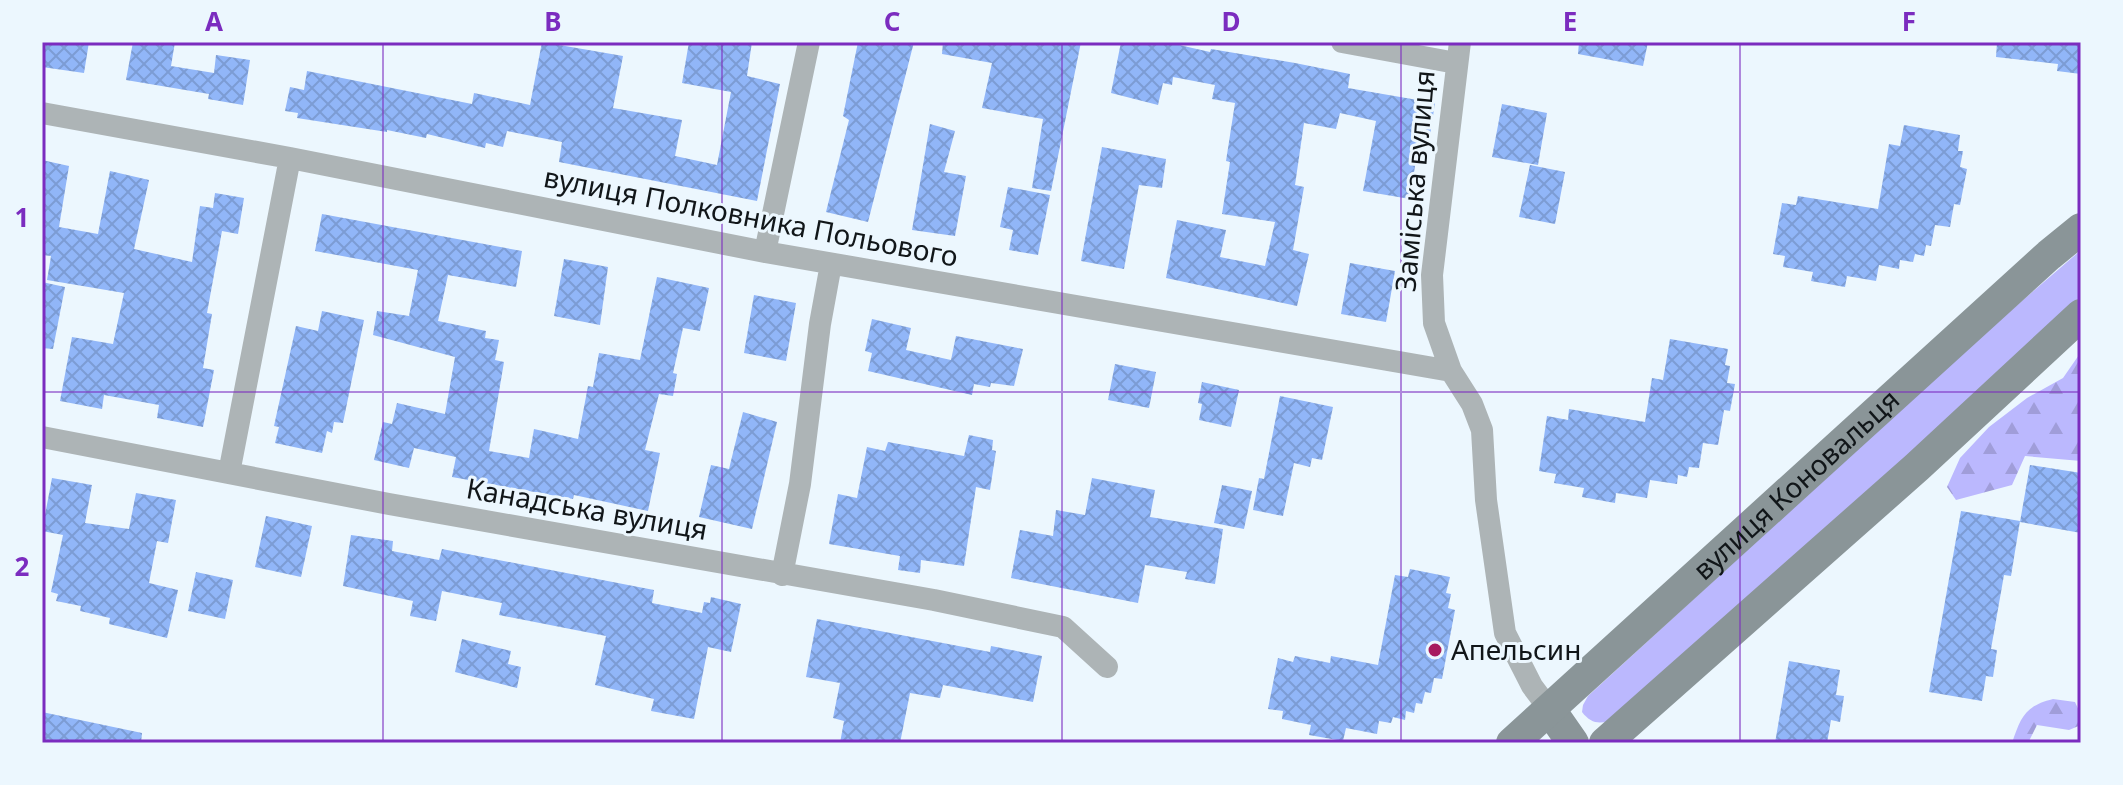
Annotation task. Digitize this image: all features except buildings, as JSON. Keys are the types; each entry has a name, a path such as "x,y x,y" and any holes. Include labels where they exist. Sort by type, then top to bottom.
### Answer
{"main road":[{"name":"вулиця Коновальця","path":"1512,743 2081,229"},
{"path":"1605,743 1917,467 2081,315"},
{"path":"1550,710 1573,743"}],"street":[{"path":"765,252 809,42"},
{"path":"1342,42 1458,52"},
{"name":"Заміська вулиця","path":"1458,52 1432,275 1434,323 1451,371 1472,404 1482,430 1486,500 1505,633 1532,686 1550,710"},
{"name":"вулиця Полковника Польового","path":"42,113 290,158 765,252 1451,371"},
{"path":"229,473 290,158"},
{"path":"782,575 800,484 820,324 831,264"},
{"name":"Канадська вулиця","path":"42,437 782,575 934,600 1063,627 1107,667"}],"green space":[{"path":"2081,250 2081,299 1615,719 1597,722 1582,712 1588,696 1956,358"},
{"path":"2081,352 2081,461 2025,456 2012,485 1956,500 1947,487 1960,458 1989,427 2027,398 2063,378"},
{"path":"2053,699 2075,702 2081,715 2081,725 2069,730 2037,725 2028,743 2012,743 2025,714 2036,705"}],"place":[{"name":"Апельсин","path":"1435,650"}]}
